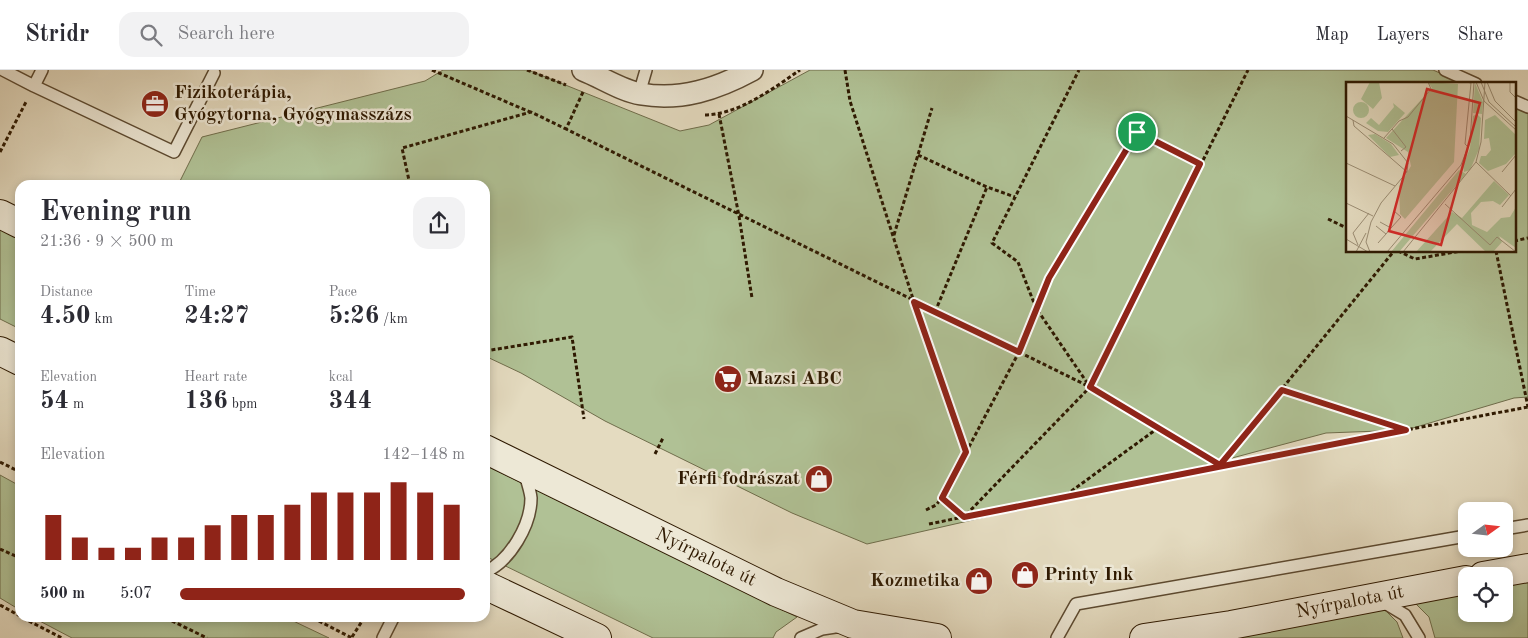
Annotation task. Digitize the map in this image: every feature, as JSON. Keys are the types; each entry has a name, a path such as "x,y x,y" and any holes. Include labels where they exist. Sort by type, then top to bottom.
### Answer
{"main road":[{"path":"0,214 15,222"},
{"path":"0,351 15,358"},
{"name":"Nyírpalota út","path":"490,451 776,592 853,624 937,638"},
{"path":"1513,571 1528,568"},
{"name":"Nyírpalota út","path":"1144,638 1231,625 1458,581"},
{"path":"490,587 597,638"}],"street":[{"path":"588,72 639,94 676,96 712,89 752,70"}],"lane":[{"path":"3,70 174,152 214,72"},
{"path":"34,86 42,70"},
{"path":"639,94 646,70"},
{"path":"1445,70 1472,82"},
{"path":"1516,102 1528,107"},
{"path":"490,570 506,558 529,516 531,496 522,467"},
{"path":"1513,528 1528,525"},
{"path":"1057,638 1076,604 1458,537"},
{"path":"1374,597 1405,616 1418,638"},
{"path":"383,638 391,622"},
{"path":"801,638 822,628 853,624"}],"path":[{"path":"432,70 531,112 739,216 1090,387 1220,465"},
{"path":"844,70 850,101 914,302 966,452"},
{"path":"1079,70 992,243 1018,262 1036,308 1090,387"},
{"path":"964,517 1090,387 1248,70"},
{"path":"566,130 588,72"},
{"path":"0,152 34,86"},
{"path":"712,89 739,216 752,298"},
{"path":"893,236 932,108"},
{"path":"409,180 402,148 531,112"},
{"path":"926,510 936,505 942,498 1019,352 1049,278 1137,132 1200,164"},
{"path":"918,155 987,187 1015,197"},
{"path":"935,312 987,187"},
{"path":"1328,219 1346,228"},
{"path":"1220,465 1395,252"},
{"path":"1398,252 1415,259 1455,252"},
{"path":"929,524 1220,465 1528,407 1496,252"},
{"path":"490,350 572,337 584,419"},
{"path":"1282,390 1406,430"},
{"path":"1064,497 1158,428"},
{"path":"655,454 662,438"},
{"path":"0,462 15,470"},
{"path":"942,498 964,517"},
{"path":"0,549 15,556"},
{"path":"0,605 15,613"},
{"path":"32,622 62,638"},
{"path":"174,622 207,638"},
{"path":"321,622 352,638 362,622"}],"green space":[{"path":"443,70 528,70 680,131 709,125 810,70 1433,70 1460,82 1346,82 1346,252 1516,252 1516,105 1528,110 1528,397 1514,398 1406,430 1326,433 1157,478 867,544 792,513 605,421 521,373 490,358 490,180 180,180 202,137 425,81"},
{"path":"0,228 15,236 15,326 0,319"},
{"path":"490,467 797,617 776,632 773,638 653,638 490,558"},
{"path":"0,475 15,483 15,607 0,598"},
{"path":"1528,575 1528,638 1435,638 1429,617 1410,598 1458,589 1458,622 1513,622 1513,578"},
{"path":"1379,604 1397,622 1403,638 1199,638"},
{"path":"42,622 295,622 329,638 72,638"}],"place":[{"name":"Fizikoterápia, Gyógytorna, Gyógymasszázs","path":"155,104"},
{"name":"Mazsi ABC","path":"728,379"},
{"name":"Férfi fodrászat","path":"819,479"},
{"name":"Printy Ink","path":"1025,575"},
{"name":"Kozmetika","path":"979,581"}],"route":[{"path":"1137,132 1049,278 1019,352 914,302 966,452 942,498 964,517 1220,465 1406,430 1282,390 1220,465 1090,387 1200,164 1137,132"}]}
